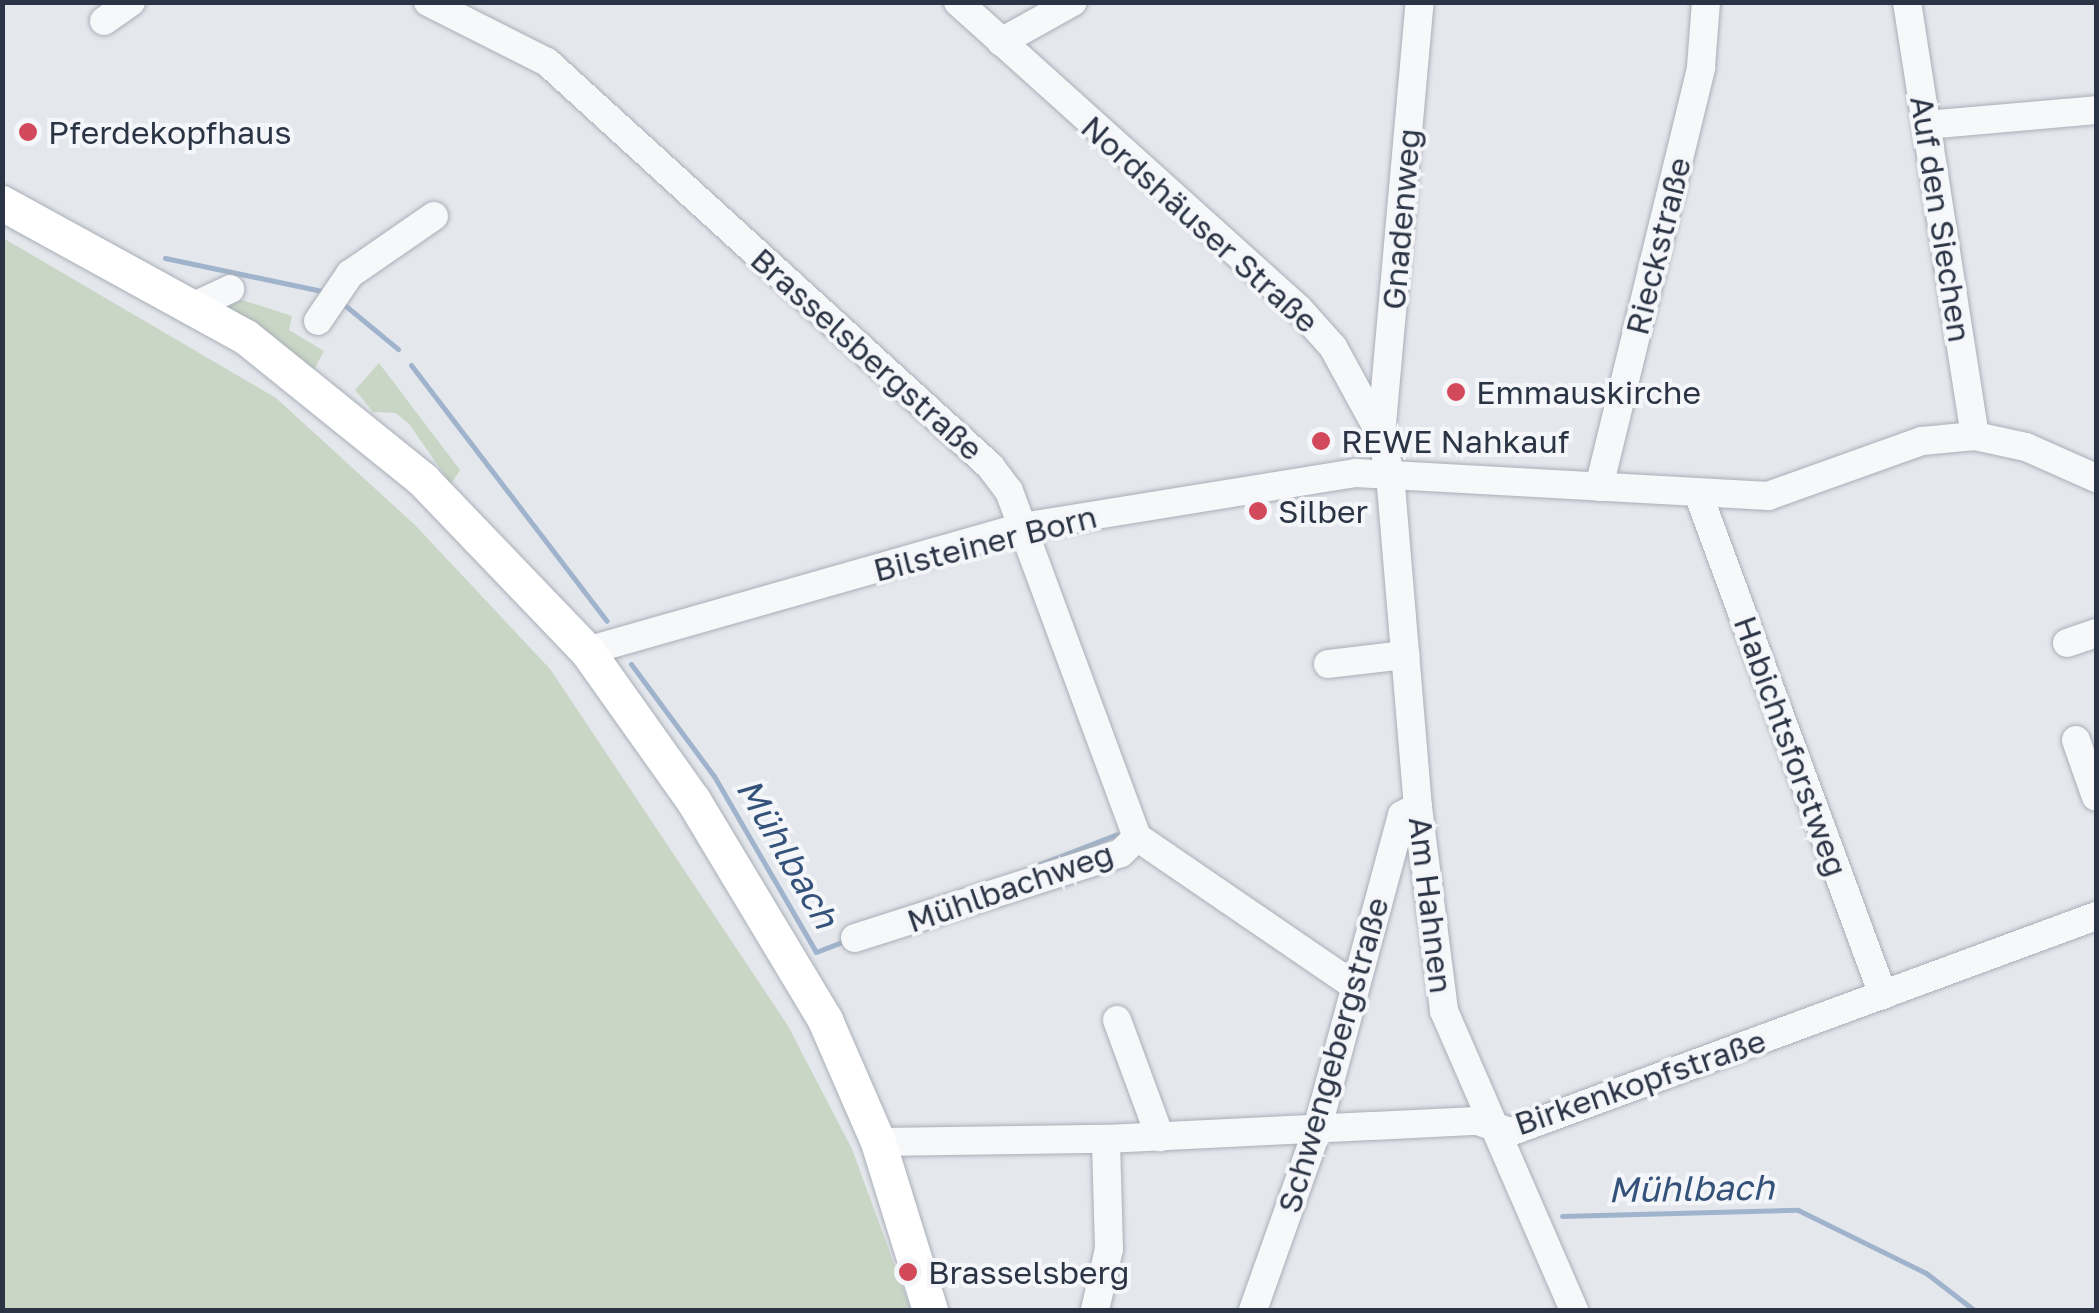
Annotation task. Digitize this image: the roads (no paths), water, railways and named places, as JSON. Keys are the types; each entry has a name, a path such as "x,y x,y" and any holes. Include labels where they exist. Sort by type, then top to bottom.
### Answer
{"main road":[{"path":"2,203 246,336 380,442 482,536 587,651 693,800 798,972 878,1142 930,1310"}],"street":[{"path":"104,21 131,2"},
{"name":"Brasselsbergstraße","path":"428,2 547,62 990,466 1009,491 1137,837"},
{"name":"Nordshäuser Straße","path":"958,2 1299,309 1333,347 1381,435 1390,474"},
{"path":"1001,42 1072,2"},
{"name":"Gnadenweg","path":"1381,435 1420,2"},
{"name":"Rieckstraße","path":"1598,487 1701,67 1706,2"},
{"name":"Auf den Siechen","path":"1907,2 1975,436"},
{"path":"1926,126 2096,110"},
{"path":"318,321 350,274 434,216"},
{"path":"194,306 230,289"},
{"path":"1390,474 1700,496 1768,496 1922,440 1975,436 2026,446 2096,478"},
{"name":"Bilsteiner Born","path":"587,651 1022,527 1356,473 1390,474"},
{"name":"Am Hahnen","path":"1390,474 1418,807 1444,1011 1574,1310"},
{"name":"Habichtsforstweg","path":"1700,496 1883,995"},
{"path":"2068,643 2096,633"},
{"path":"1328,664 1406,656"},
{"path":"2076,740 2096,797"},
{"name":"Schwengebergstraße","path":"1254,1310 1317,1130 1402,814 1418,807"},
{"name":"Mühlbachweg","path":"855,938 1122,853 1137,837 1355,986"},
{"name":"Birkenkopfstraße","path":"878,1142 1106,1140 1477,1121 1494,1130 1510,1132 2096,916"},
{"path":"1117,1020 1160,1137"},
{"path":"1095,1310 1109,1249 1106,1140"}],"waterway":[{"name":"Mühlbach","path":"165,258 321,291"},
{"name":"Mühlbach","path":"341,302 398,349"},
{"name":"Mühlbach","path":"411,365 607,621"},
{"name":"Mühlbach","path":"631,664 714,776 816,952 847,940"},
{"name":"Mühlbach","path":"1030,868 1117,834"},
{"name":"Mühlbach","path":"1562,1216 1798,1210 1926,1273 1974,1310"}],"place":[{"name":"Pferdekopfhaus","path":"28,132"},
{"name":"Emmauskirche","path":"1456,392"},
{"name":"REWE Nahkauf","path":"1321,441"},
{"name":"Silber","path":"1258,511"},
{"name":"Brasselsberg","path":"908,1272"}]}
